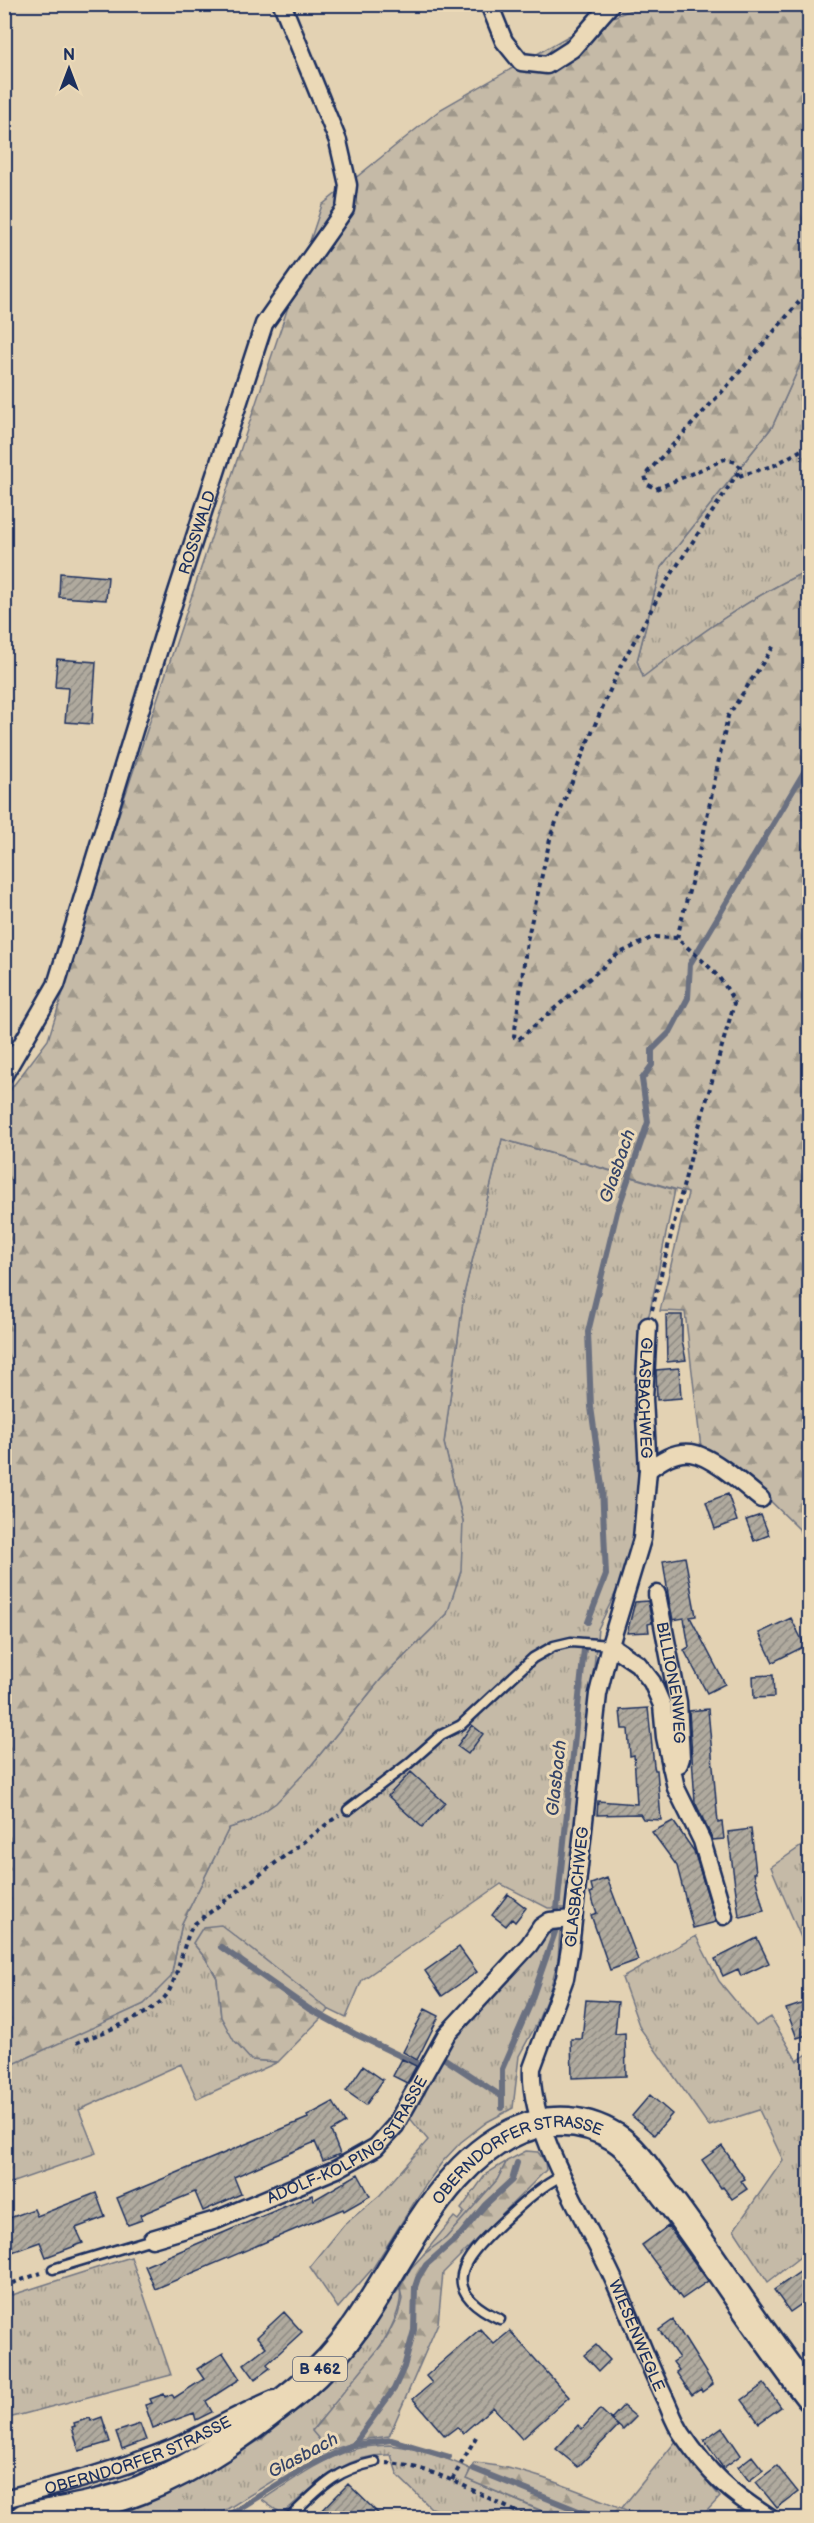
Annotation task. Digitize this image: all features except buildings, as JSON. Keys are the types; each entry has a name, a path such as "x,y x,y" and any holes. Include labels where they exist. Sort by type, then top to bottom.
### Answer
{"main road":[{"name":"OBERNDORFER STRASSE","path":"24,2518 89,2506 139,2491 195,2464 245,2431 300,2388 354,2331 413,2236 438,2200 468,2164 496,2142 524,2128 542,2123 571,2121 590,2124 614,2137 639,2159 701,2242 746,2310 810,2397"}],"street":[{"name":"ROSSWALD","path":"4,1075 56,985 162,637 264,324 345,209 348,185 338,141 282,4"},
{"path":"489,4 504,42 521,62 547,65 572,49 611,4"},
{"name":"GLASBACHWEG","path":"542,2123 532,2098 532,2068 565,1978 598,1695 610,1645 642,1539 648,1470 644,1399 648,1326"},
{"name":"GLASBACHWEG","path":"648,1470 661,1460 678,1454 699,1455 729,1473 761,1499"},
{"name":"BILLIONENWEG","path":"657,1594 678,1702 681,1758 679,1764 671,1767"},
{"name":"BILLIONENWEG","path":"610,1645 638,1665 652,1682 662,1705 665,1737 676,1788 694,1824 711,1867 724,1916"},
{"name":"ADOLF-KOLPING-STRASSE","path":"152,2239 216,2220 266,2200 337,2169 376,2147 395,2126 446,2035 529,1945 541,1927 550,1921 573,1919"},
{"name":"WIESENWEGLE","path":"542,2123 562,2176 607,2264 680,2432 716,2479 748,2506 770,2518"},
{"name":"OBERNDORFER STRASSE","path":"4,2499 86,2479 132,2463 177,2446 300,2388"}],"lane":[{"path":"348,1810 408,1764 441,1735 461,1725 533,1658 555,1646 571,1642 610,1645"},
{"path":"500,2319 480,2310 467,2298 462,2280 464,2263 475,2247 524,2202 547,2183 562,2176"},
{"name":"ADOLF-KOLPING-STRASSE","path":"53,2269 152,2239"},
{"path":"289,2518 337,2475 355,2466 375,2462"}],"path":[{"path":"648,1326 694,1144 734,1004 724,983 677,938 653,937 618,954 519,1039 514,1037 527,941 551,834 587,742 621,665 667,581 738,476 741,468 736,462 725,459 656,489 647,484 645,475 731,382 810,289"},
{"path":"738,476 775,465 810,445"},
{"path":"677,938 703,836 728,716 775,644"},
{"path":"76,2043 158,2005 170,1991 184,1941 193,1925 348,1810"},
{"path":"4,2286 53,2269"},
{"path":"452,2480 476,2437"},
{"path":"375,2462 401,2463 452,2480 530,2518"}],"green space":[{"path":"644,5 809,5 809,345 772,427 661,567 637,661 643,677 723,619 765,592 809,570 809,1555 799,1529 747,1478 701,1448 685,1312 660,1311 688,1193 502,1139 464,1294 444,1443 463,1521 461,1571 447,1614 381,1679 309,1768 276,1803 250,1821 229,1828 182,1923 171,1977 144,2004 5,2068 4,1098 48,1040 121,808 322,205 441,109 579,30"},
{"path":"809,345 809,570 765,592 723,619 643,678 637,661 661,567 772,427"},
{"path":"502,1139 675,1190 650,1311 638,1353 635,1385 639,1486 635,1527 627,1569 598,1629 568,1908 548,1908 501,1884 362,1980 346,2018 193,1943 217,1978 221,2017 251,2060 278,2062 197,2099 181,2064 79,2110 96,2153 5,2185 5,2068 171,1977 182,1923 229,1828 250,1821 309,1768 381,1679 447,1614 463,1521 444,1443 464,1294"},
{"path":"809,1841 809,1943 802,1940 771,1867"},
{"path":"221,1925 329,2010 278,2062 251,2060 234,2041 221,2017 217,1978 193,1943 203,1927"},
{"path":"560,1930 558,1960 549,1993 537,2023 519,2056 513,2108 487,2122 461,2142 443,2161 373,2268 338,2308 310,2267 344,2225 380,2195 428,2140 408,2116 450,2039 544,1933"},
{"path":"696,1936 719,1981 756,2026 771,2017 797,2061 809,2053 809,2250 768,2282 734,2230 783,2160 759,2110 709,2126 640,2028 622,1978"},
{"path":"526,2151 538,2152 545,2162 546,2170 443,2273 438,2323 389,2436 361,2440 329,2451 312,2431 384,2342 398,2315 402,2299 400,2288 411,2268 423,2255 446,2238 497,2180 507,2161"},
{"path":"507,2161 497,2180 446,2238 423,2255 454,2217 458,2220 464,2212 461,2209 486,2174"},
{"path":"131,2257 171,2375 5,2419 5,2276 12,2295"},
{"path":"400,2288 399,2305 393,2323 382,2343 354,2382 312,2430 329,2451 303,2462 213,2518 82,2518 175,2489 262,2439 313,2394"},
{"path":"676,2441 720,2497 705,2513 709,2518 647,2518 621,2509"},
{"path":"389,2445 421,2451 461,2465 470,2469 467,2479 557,2518 453,2518 447,2513 431,2508 398,2476 391,2455 359,2459 345,2465 319,2482 282,2514 262,2500 305,2472 340,2454 361,2448"},
{"path":"474,2463 517,2470 540,2477 647,2518 559,2518 466,2479"}],"waterway":[{"name":"Glasbach","path":"588,1622 606,1575 602,1486 591,1407 588,1332 617,1212 648,1122 642,1079 652,1065 652,1050 670,1032 688,998 690,964 810,762"},
{"name":"Glasbach","path":"557,1909 584,1649"},
{"name":"Glasbach","path":"502,2108 502,2069 529,2007 555,1932"},
{"path":"221,1947 309,2009 417,2064"},
{"path":"445,2059 501,2096"},
{"name":"Glasbach","path":"224,2518 304,2468 353,2445 394,2389 404,2367 414,2330 415,2287 418,2278 426,2265 461,2234 485,2205 512,2180 517,2163"},
{"path":"354,2445 391,2440 449,2457"},
{"path":"474,2469 596,2518"}]}
